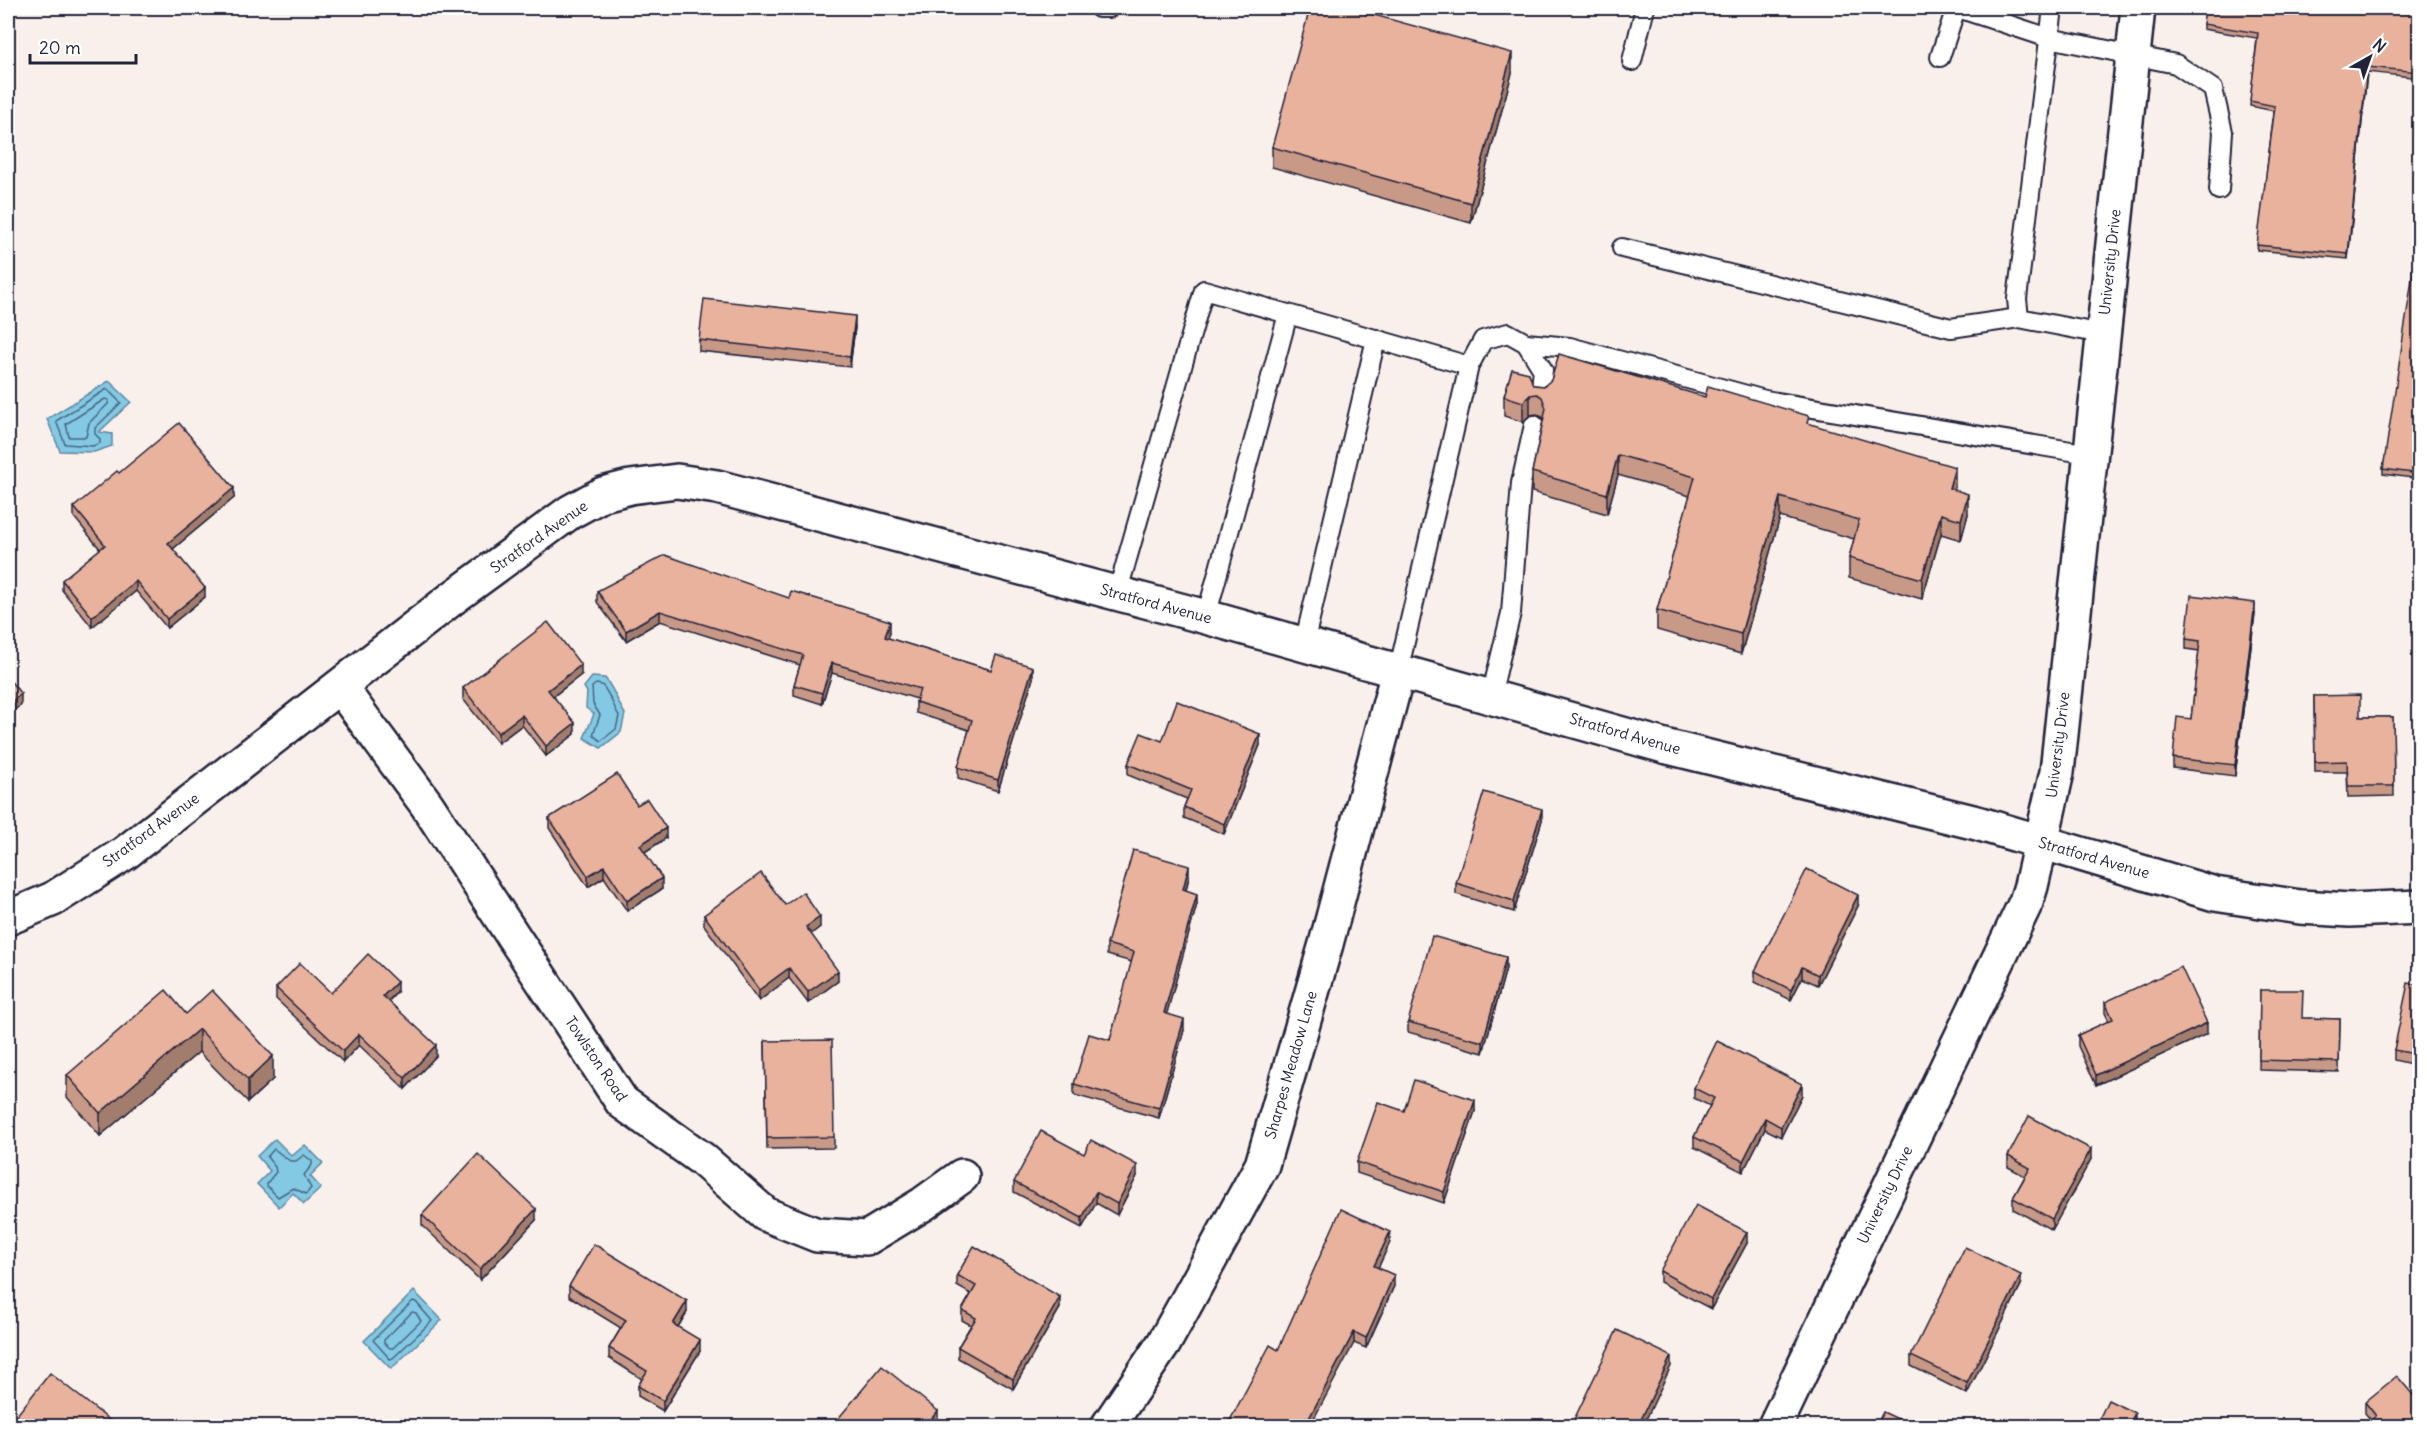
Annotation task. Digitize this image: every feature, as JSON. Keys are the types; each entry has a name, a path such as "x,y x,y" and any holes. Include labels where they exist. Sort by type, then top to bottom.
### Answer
{"street":[{"name":"University Drive","path":"1775,1426 2026,902 2042,843 2057,772 2138,8"},
{"name":"Stratford Avenue","path":"8,918 53,899 125,853 454,597 570,512 603,494 648,484 677,482 717,488 1206,617 1668,747 1977,823 2226,895 2300,907 2350,909 2420,907"},
{"name":"Sharpes Meadow Lane","path":"1108,1426 1164,1343 1262,1165 1326,944 1398,672"},
{"name":"Towlston Road","path":"340,687 427,805 622,1102 702,1159 765,1214 817,1235 867,1238 923,1204 962,1176"}],"lane":[{"path":"1099,8 1109,8"},
{"path":"1632,60 1645,8"},
{"path":"1940,57 1957,8 2049,38 2176,64 2213,89 2223,132 2219,190"},
{"path":"2019,318 2018,299 2053,8"},
{"path":"1622,248 1951,328 2019,318 2102,334"},
{"path":"1117,594 1204,290 1469,366"},
{"path":"1206,617 1288,314"},
{"path":"1398,672 1469,366 1483,340 1508,333 1526,343 1570,347 1765,400 2090,454"},
{"path":"1304,644 1376,339"},
{"path":"1526,343 1543,370 1540,396"},
{"path":"1491,696 1511,613 1521,483 1534,425"}],"water":[{"path":"109,381 131,402 99,432 112,434 112,446 94,452 60,451 47,419"},
{"path":"592,677 605,678 625,714 621,732 601,748 584,738 594,714 586,708 587,692 584,687"},
{"path":"275,1139 292,1156 305,1145 323,1163 310,1176 321,1188 304,1204 293,1193 279,1207 257,1184 270,1171 257,1156"},
{"path":"414,1291 442,1320 391,1369 364,1341"}],"building":[{"path":"1310,8 1349,8 1512,53 1471,203 1272,147"},
{"path":"2205,8 2420,8 2420,72 2367,67 2348,254 2257,245 2275,106 2250,101 2258,33 2203,24"},
{"path":"2414,266 2420,267 2420,474 2383,469"},
{"path":"704,299 855,316 850,357 699,340"},
{"path":"1559,354 1705,397 1708,386 1809,416 1807,423 1955,467 1949,488 1968,494 1961,520 1941,514 1922,579 1849,558 1859,520 1780,497 1741,634 1657,610 1695,477 1618,455 1607,494 1532,472 1546,408 1542,397 1537,394 1530,395 1523,402 1504,396 1512,369 1529,373 1533,385 1544,386 1551,380"},
{"path":"179,423 234,488 168,543 205,588 167,619 136,581 92,617 62,580 105,545 74,507"},
{"path":"665,555 789,598 791,591 890,621 885,637 991,670 996,655 1033,667 998,780 958,767 972,720 916,702 920,689 832,663 822,693 794,685 803,655 660,611 626,631 597,591"},
{"path":"2191,595 2255,603 2235,765 2173,758 2177,717 2191,719 2200,641 2186,639"},
{"path":"548,622 581,665 548,690 575,723 546,746 522,715 498,733 463,688"},
{"path":"8,678 21,694 8,705"},
{"path":"2360,695 2360,717 2393,717 2394,786 2348,786 2347,761 2315,762 2314,696"},
{"path":"1177,701 1260,734 1224,824 1184,807 1191,790 1128,764 1141,733 1162,741"},
{"path":"617,774 637,805 647,799 666,828 640,845 662,878 627,901 604,866 588,876 549,818"},
{"path":"1484,792 1542,809 1514,901 1456,883"},
{"path":"1133,850 1189,866 1183,889 1197,894 1164,1013 1184,1019 1159,1108 1074,1084 1089,1034 1110,1040 1134,952 1107,944"},
{"path":"1807,869 1858,895 1818,975 1802,967 1791,990 1755,971"},
{"path":"761,873 785,905 803,892 820,917 806,927 838,971 808,992 789,968 759,990 704,915"},
{"path":"1432,936 1506,957 1483,1042 1408,1022"},
{"path":"368,954 397,982 383,996 436,1045 405,1078 359,1034 343,1051 276,988 300,963 331,993"},
{"path":"2181,967 2207,1023 2096,1075 2078,1035 2113,1019 2105,1002"},
{"path":"2408,983 2420,985 2420,1055 2394,1050"},
{"path":"166,990 186,1014 212,990 273,1056 248,1080 199,1029 100,1113 67,1075"},
{"path":"2260,990 2303,990 2302,1018 2340,1019 2339,1062 2259,1060"},
{"path":"832,1040 834,1137 767,1138 765,1041"},
{"path":"1717,1041 1802,1084 1781,1127 1765,1118 1743,1161 1694,1137 1714,1098 1694,1088"},
{"path":"1414,1080 1475,1100 1444,1192 1357,1162 1378,1102 1404,1111"},
{"path":"2029,1116 2091,1149 2052,1219 2013,1198 2030,1168 2008,1156"},
{"path":"1041,1131 1084,1154 1091,1140 1137,1165 1117,1204 1096,1192 1082,1218 1014,1182"},
{"path":"478,1154 536,1209 480,1269 422,1215"},
{"path":"1696,1205 1747,1232 1711,1299 1660,1271"},
{"path":"1341,1209 1390,1232 1374,1266 1394,1275 1366,1338 1354,1332 1305,1426 1227,1426 1270,1345 1278,1350"},
{"path":"594,1244 687,1301 673,1324 700,1340 663,1401 638,1386 647,1371 609,1348 626,1320 569,1286"},
{"path":"974,1246 1060,1297 1013,1379 958,1347 976,1318 962,1310 976,1286 957,1275"},
{"path":"1965,1247 2021,1275 1967,1383 1911,1356"},
{"path":"1617,1330 1671,1356 1638,1426 1571,1426"},
{"path":"882,1366 938,1411 925,1426 832,1426"},
{"path":"50,1373 117,1426 21,1426 13,1420"},
{"path":"2397,1376 2413,1395 2420,1389 2420,1426 2364,1426 2376,1416 2365,1402"},
{"path":"2108,1400 2135,1413 2128,1426 2096,1426"},
{"path":"1883,1412 1913,1426 1876,1426"}]}
